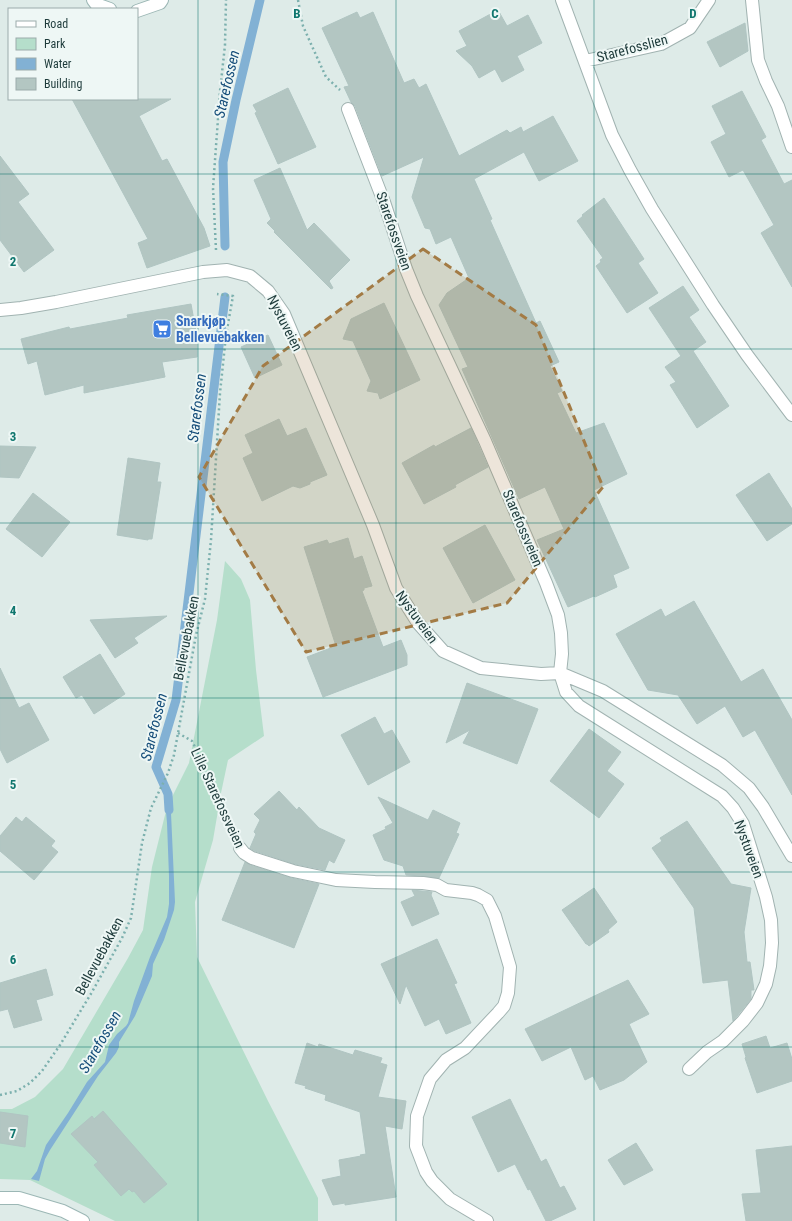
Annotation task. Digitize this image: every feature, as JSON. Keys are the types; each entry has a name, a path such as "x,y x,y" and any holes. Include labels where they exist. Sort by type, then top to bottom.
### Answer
{"street":[{"path":"92,0 96,4 107,8"},
{"path":"138,11 160,3 162,0"},
{"path":"562,0 612,135 652,210 721,317 747,355 792,415"},
{"name":"Starefosslien","path":"585,61 661,44 690,28 709,0"},
{"path":"752,0 758,60 778,106 792,147"},
{"name":"Starefossveien","path":"348,109 417,296 485,441 546,583 558,615 561,633 562,654 560,673"},
{"name":"Nystuveien","path":"0,310 56,302 203,272 227,270 250,276 268,290 279,306 298,347 370,518 396,588 418,623 443,651 480,668 541,674 560,673 566,692 579,706 722,796 733,808 743,824 772,920 770,966 766,984 757,1003 743,1021 723,1041 707,1052 689,1069"},
{"path":"560,673 603,691 722,765 749,788 792,856"},
{"name":"Lille Starefossveien","path":"240,848 244,853 252,858 293,871 336,880 423,883 437,885 446,890 472,893 487,900 495,916 510,967 509,986 504,1006 465,1048 446,1060 430,1079 417,1116 416,1146 426,1172 432,1181 450,1199 487,1221"},
{"path":"0,1198 20,1198 63,1211 83,1221"}],"path":[{"path":"203,272 216,254 217,245 213,188 225,45 226,0"},
{"path":"298,0 303,26 326,77"},
{"name":"Bellevuebakken","path":"0,1095 17,1091 30,1083 42,1071 60,1045 92,992 122,938 131,918 142,843 152,804 168,773 172,758 196,635 205,599 211,540 220,393 225,342 233,296"},
{"name":"Lille Starefossveien","path":"178,733 192,741 228,826 240,848"}],"highlighted area":[{"path":"423,249 536,325 603,487 507,603 306,652 199,477 263,366"}],"green space":[{"path":"225,561 241,579 250,600 264,736 228,760 213,840 195,902 197,957 318,1198 318,1221 115,1221 30,1180 0,1179 0,1109 12,1109 35,1097 63,1069 143,930 152,867 167,807 189,763 217,620"}],"water":[{"path":"169,798 175,902 174,910 164,940 153,964 152,976 135,1016 119,1042 119,1047 116,1053 98,1076 50,1150 45,1159 39,1181 31,1179 37,1171 46,1145 87,1082 105,1062 109,1045 128,1023 134,1001 150,957 167,917 169,904 169,876 165,800"}],"building":[{"path":"498,10 507,26 528,15 542,43 517,56 524,70 502,82 495,69 479,78 472,66 456,51 467,46 459,31"},
{"path":"357,12 360,18 373,12 404,83 414,79 419,88 426,84 459,156 507,130 510,133 521,127 523,132 553,116 578,161 539,181 524,152 474,179 492,219 490,220 536,323 540,321 559,362 550,366 562,391 557,393 576,433 604,423 627,474 594,490 629,568 613,575 617,587 595,597 594,596 568,607 537,540 564,529 545,487 519,499 462,369 468,367 439,305 447,293 469,278 451,237 436,244 430,229 425,228 412,197 424,157 382,176 355,106 351,102 344,87 349,86 322,28"},
{"path":"745,23 748,51 720,67 707,42"},
{"path":"288,88 316,147 278,164 255,113 257,112 253,105"},
{"path":"742,91 766,137 761,140 784,184 792,180 792,287 761,233 774,225 743,170 729,177 711,142 726,134 712,106"},
{"path":"171,99 139,116 162,161 167,159 204,228 210,246 147,268 138,243 148,239 73,100"},
{"path":"0,156 29,194 18,202 54,250 24,272 0,240"},
{"path":"280,168 307,230 314,223 350,260 329,281 333,288 331,289 274,232 275,231 267,223 271,219 254,180"},
{"path":"604,198 644,259 638,263 658,293 627,313 596,266 603,258 577,221 583,216 582,215"},
{"path":"683,286 699,310 689,317 706,342 693,351 729,406 697,428 670,385 676,382 665,367 681,356 649,308"},
{"path":"384,303 420,380 380,399 378,393 367,391 371,381 353,341 343,339 351,319"},
{"path":"191,304 197,337 197,357 162,362 165,377 84,393 84,385 45,395 37,361 28,364 21,339 69,327 70,329 128,318 127,315"},
{"path":"268,335 282,365 255,378 241,347"},
{"path":"279,419 287,436 306,428 327,475 300,488 293,486 262,501 243,458 253,453 245,435"},
{"path":"471,428 488,467 455,485 456,487 424,504 402,463 434,445 435,447"},
{"path":"0,446 36,447 19,478 0,477"},
{"path":"128,458 160,463 157,482 161,482 152,539 148,540 117,535"},
{"path":"769,473 792,509 792,524 767,541 736,495"},
{"path":"33,493 70,522 42,557 6,529"},
{"path":"485,525 515,580 473,603 443,548"},
{"path":"348,538 354,559 362,556 372,586 364,588 362,591 383,647 401,640 407,655 407,665 323,697 307,657 336,646 304,547 327,540 329,544"},
{"path":"694,601 741,682 763,669 792,720 792,795 755,730 743,737 725,706 697,724 678,695 648,690 616,634 661,609 665,617"},
{"path":"167,616 134,638 138,643 115,658 90,620"},
{"path":"100,654 125,694 94,714 82,695 76,698 63,677"},
{"path":"0,668 19,708 29,703 49,740 7,763 0,749"},
{"path":"467,683 538,709 517,764 463,743 470,730 446,743"},
{"path":"375,717 384,734 392,730 410,762 368,785 341,735"},
{"path":"589,729 621,752 607,771 624,784 599,818 550,781"},
{"path":"279,791 297,810 299,807 319,828 345,840 334,863 329,860 325,870 295,864 250,848 256,834 254,832 260,820 254,814"},
{"path":"378,797 428,820 433,810 460,823 456,833 459,834 439,878 406,875 403,866 384,860 373,835 386,829 385,827 393,823"},
{"path":"16,817 22,822 26,817 55,841 51,846 58,852 34,880 0,851 0,836"},
{"path":"687,821 731,884 751,888 744,932 747,962 750,962 754,990 751,990 751,999 733,1021 728,980 703,983 694,908 652,848 662,841 660,838"},
{"path":"245,862 291,878 319,884 294,948 222,920"},
{"path":"594,888 617,922 608,930 609,932 589,946 586,944 562,910"},
{"path":"412,890 432,892 431,895 439,914 412,926 401,902 415,896"},
{"path":"437,939 457,983 454,984 471,1023 446,1034 439,1019 425,1026 406,985 400,1004 381,964"},
{"path":"46,969 53,995 36,1000 42,1020 14,1028 8,1009 0,1011 0,983"},
{"path":"628,980 649,1014 629,1024 647,1062 624,1080 600,1090 593,1076 585,1080 571,1047 542,1061 525,1029"},
{"path":"766,1036 770,1048 787,1043 792,1059 792,1081 757,1093 745,1058 742,1044"},
{"path":"307,1043 318,1047 319,1044 353,1055 355,1050 382,1058 380,1063 387,1065 378,1097 406,1101 402,1129 385,1126 396,1197 345,1205 345,1203 333,1205 322,1180 341,1176 339,1160 366,1154 360,1112 325,1100 326,1095 295,1083"},
{"path":"510,1099 541,1162 546,1159 560,1188 564,1186 576,1209 550,1221 546,1221 530,1189 528,1190 515,1164 498,1172 472,1117"},
{"path":"103,1111 167,1184 144,1203 134,1191 132,1192 129,1189 121,1196 94,1165 98,1162 71,1134 92,1116 94,1119"},
{"path":"0,1112 28,1116 25,1147 0,1143"},
{"path":"636,1143 653,1170 624,1185 608,1160"},
{"path":"792,1146 792,1221 746,1221 742,1194 761,1193 756,1150"}],"waterway":[{"name":"Starefossen","path":"225,246 223,162 260,0"},
{"name":"Starefossen","path":"169,810 168,794 156,767 176,700 225,297"}],"place":[{"name":"Snarkjøp Bellevuebakken","path":"162,329"}]}
